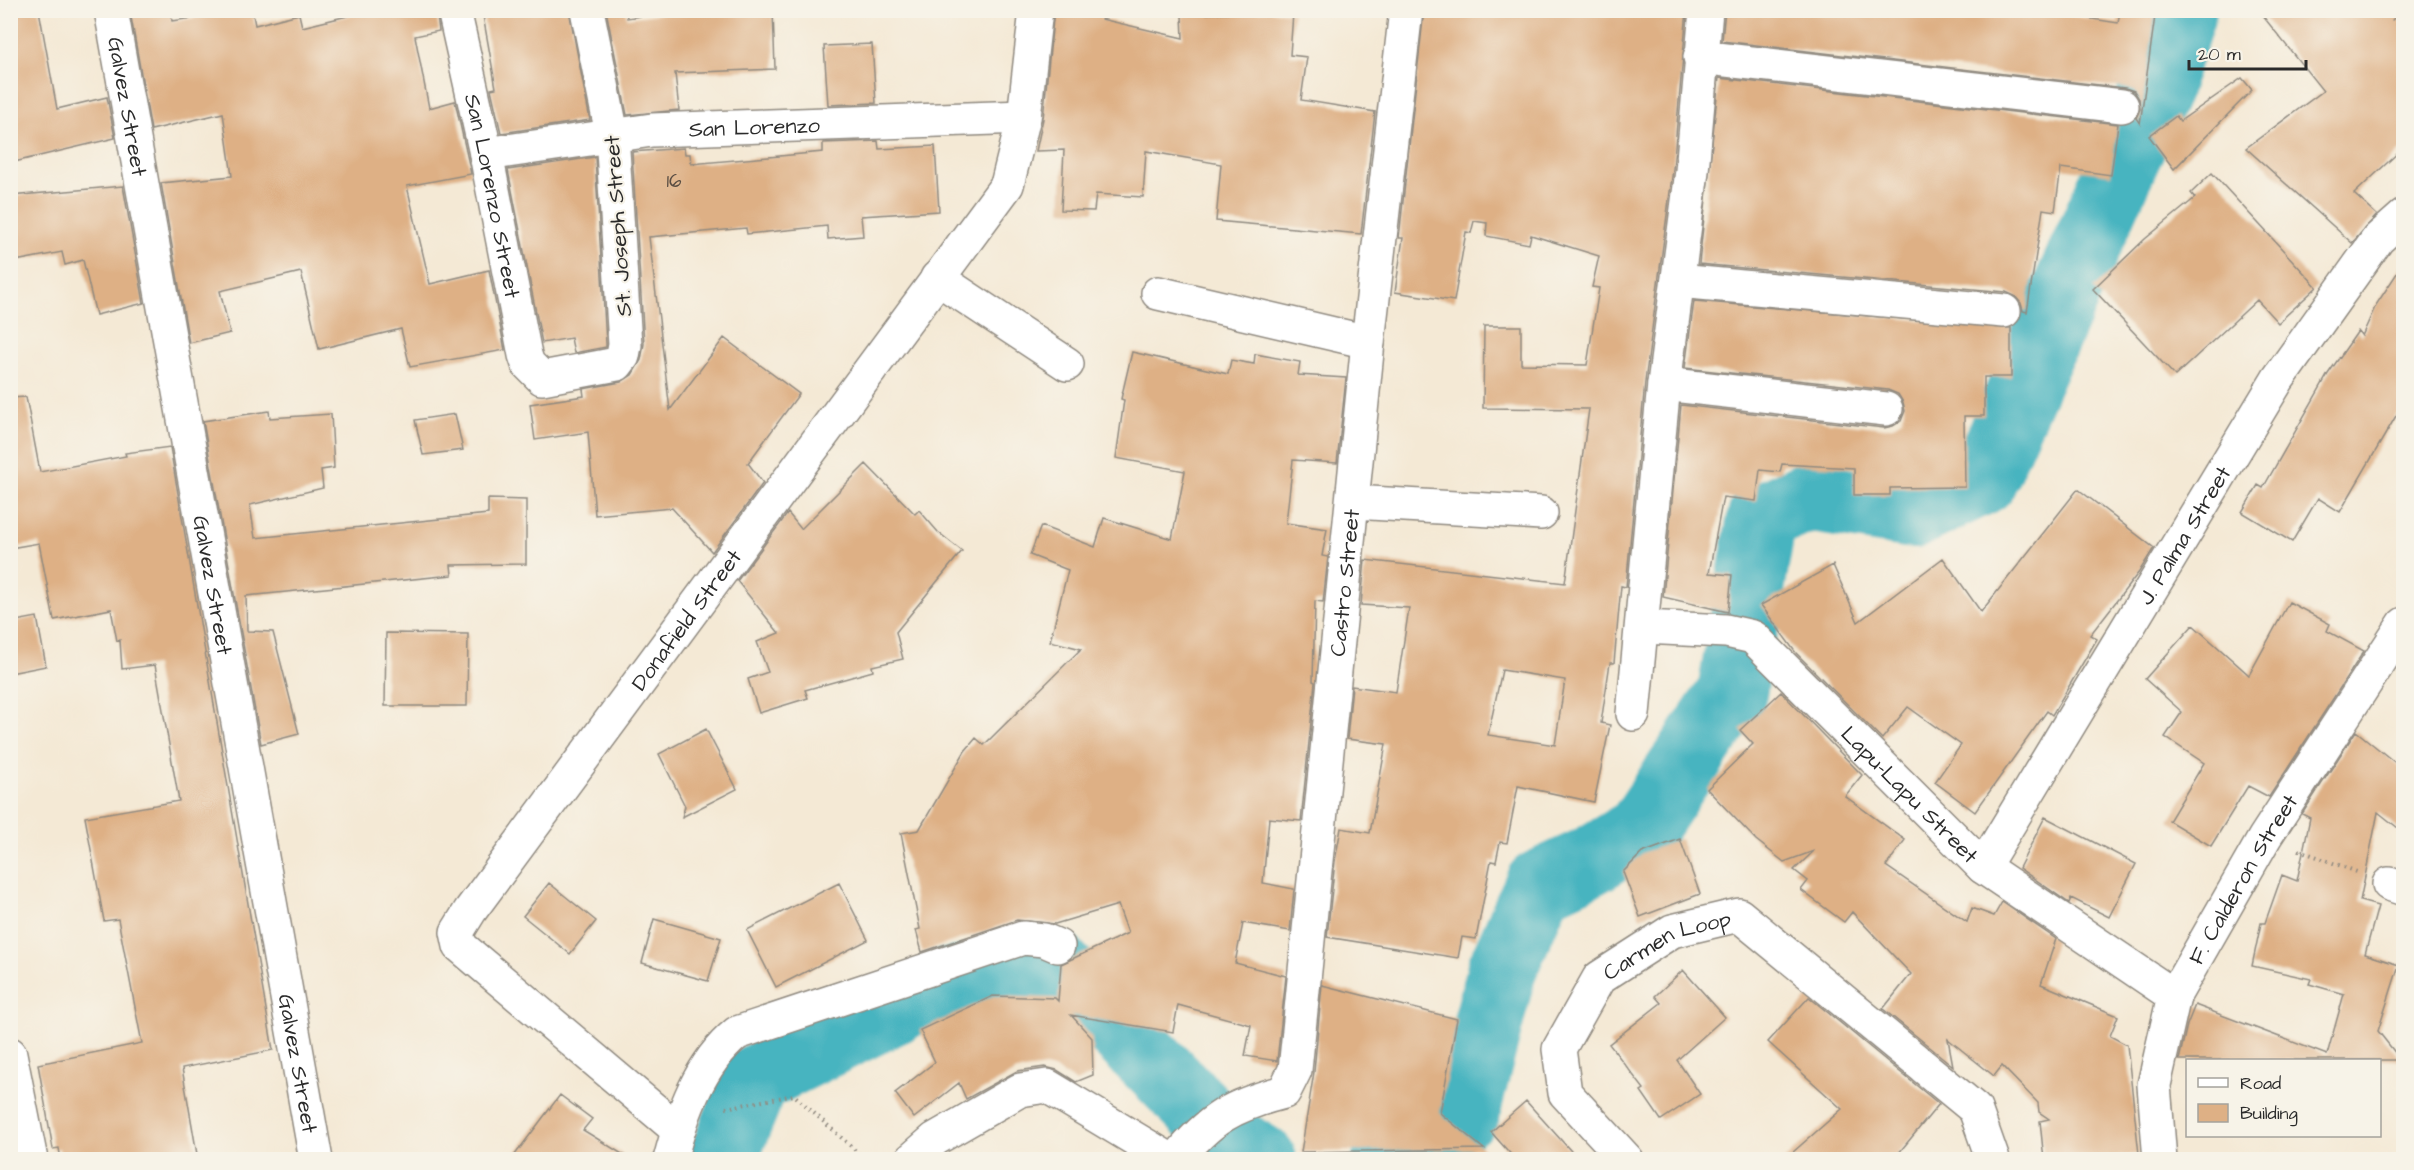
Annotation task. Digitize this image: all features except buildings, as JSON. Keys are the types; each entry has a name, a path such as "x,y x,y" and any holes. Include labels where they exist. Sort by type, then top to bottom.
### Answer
{"street":[{"name":"Galvez Street","path":"111,10 315,1160"},
{"name":"San Lorenzo Street","path":"454,10 486,154 525,355 528,364 542,378"},
{"name":"St. Joseph Street","path":"542,378 617,364 623,356 625,345 612,134 587,10"},
{"name":"Donafield Street","path":"674,1145 460,946 457,932 470,911 1007,185 1024,117 1036,10"},
{"name":"Castro Street","path":"1185,1148 1228,1111 1247,1101 1284,1092 1295,1070 1368,342 1406,10"},
{"path":"1634,714 1664,384 1692,171 1700,57 1706,10"},
{"path":"1700,57 2122,106"},
{"name":"San Lorenzo","path":"486,154 652,130 1024,117"},
{"name":"J. Palma Street","path":"1983,867 2278,379 2378,239 2403,216"},
{"path":"937,278 1067,364"},
{"path":"1678,281 2004,311"},
{"path":"1158,293 1368,342"},
{"path":"1664,384 1886,409"},
{"path":"1353,502 1541,513"},
{"name":"F. Calderon Street","path":"2160,1160 2154,1085 2174,996 2265,837 2403,624"},
{"name":"Lapu-Lapu Street","path":"1643,627 1739,634 1983,867 2174,996"},
{"name":"Carmen Loop","path":"1627,1160 1565,1093 1559,1049 1599,978 1672,931 1739,915 1975,1109 1993,1160"},
{"path":"674,1145 709,1063 724,1043 737,1033 1023,938 1044,940 1058,946"},
{"path":"10,1054 31,1160"},
{"path":"911,1160 935,1139 1020,1090 1047,1086 1170,1160"}],"path":[{"path":"2384,10 2403,30"},
{"path":"2265,837 2396,886"},
{"path":"720,1109 794,1095 866,1160"}],"waterway":[{"path":"1387,1160 1465,1113 1502,969 1539,885 1590,861 1640,831 1732,693 1762,518 1806,497 1913,514 1982,480 2158,84 2182,10"},
{"path":"722,1160 755,1079 947,983 1055,965 1227,1138 1262,1160"}]}
